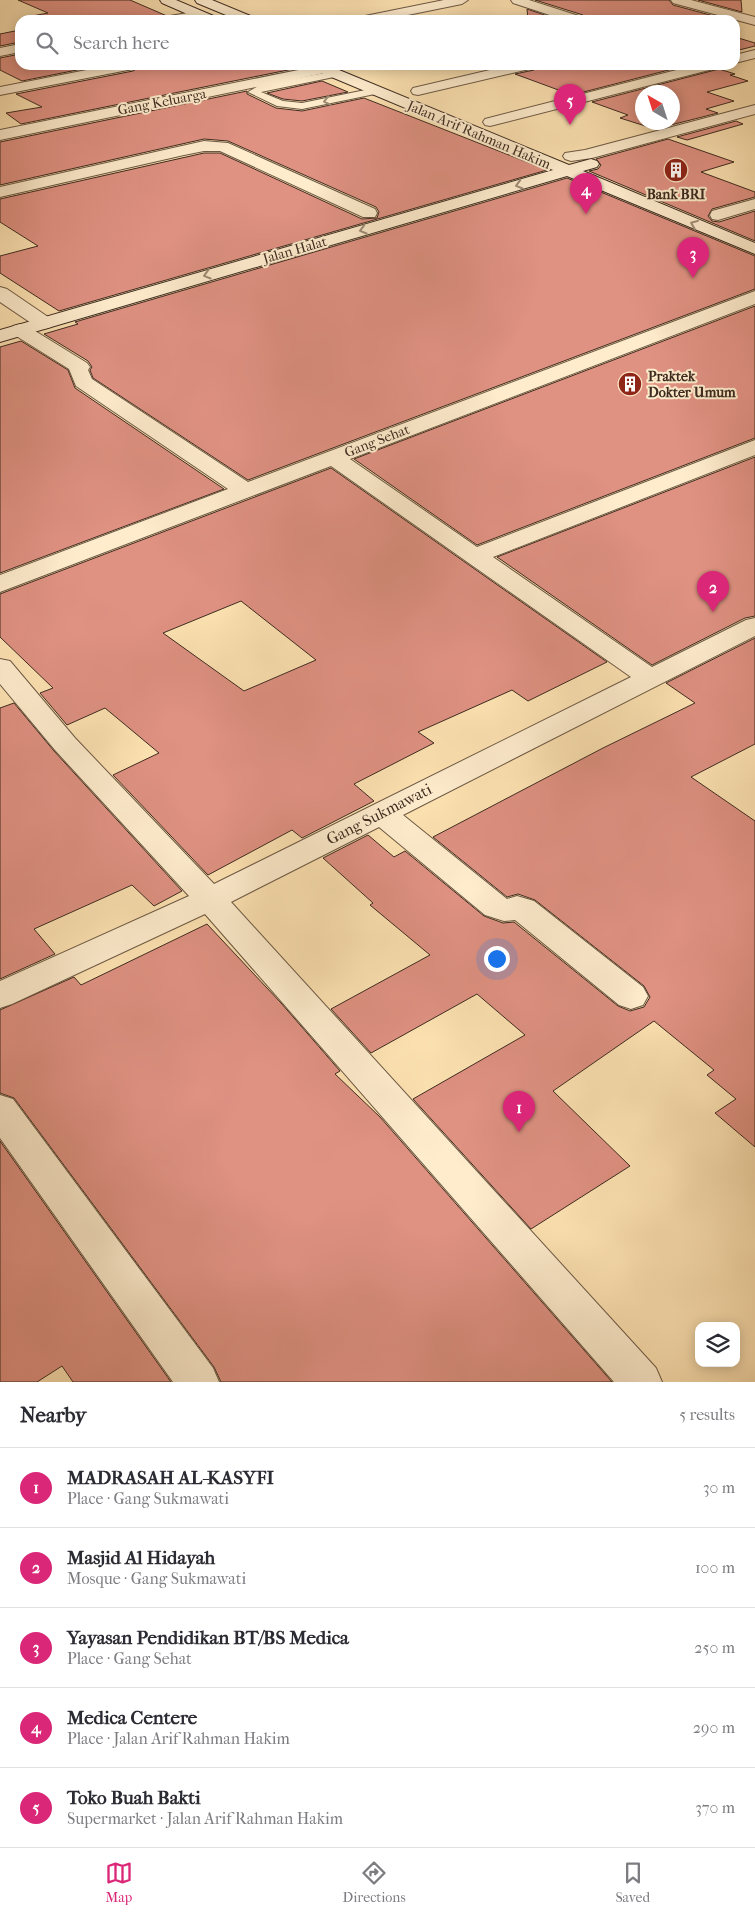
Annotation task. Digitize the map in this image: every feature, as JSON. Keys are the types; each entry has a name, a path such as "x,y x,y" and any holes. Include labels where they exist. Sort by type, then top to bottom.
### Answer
{"street":[{"path":"171,2 202,0 237,15"},
{"path":"389,15 462,0"},
{"path":"517,0 563,15"},
{"path":"677,0 730,15"},
{"path":"171,2 199,15"},
{"path":"738,15 755,10"},
{"path":"740,17 755,21"},
{"path":"0,52 15,49"},
{"path":"740,58 755,54"},
{"path":"0,91 107,70"},
{"name":"Gang Keluarga","path":"0,134 320,70"},
{"name":"Jalan Arif Rahman Hakim","path":"327,70 546,163 574,160 664,194"},
{"path":"418,91 508,70"},
{"path":"490,122 693,70"},
{"name":"Jalan Arif Rahman Hakim","path":"400,84 436,99"},
{"name":"Jalan Halat","path":"13,323 755,109"},
{"name":"Jalan Arif Rahman Hakim","path":"472,114 516,133"},
{"path":"0,192 184,150 204,146 223,146 369,213"},
{"name":"Jalan Arif Rahman Hakim","path":"574,160 755,249"},
{"name":"Jalan Halat","path":"173,268 546,163"},
{"path":"718,216 755,204"},
{"path":"700,208 737,223"},
{"path":"0,293 13,323 80,367 78,370 83,382 246,491"},
{"name":"Gang Sehat","path":"0,584 755,297"},
{"path":"475,556 755,447"},
{"path":"333,457 650,678"},
{"name":"Gang Sukmawati","path":"0,995 210,899 755,626"},
{"path":"0,667 65,744 210,899 641,1382"},
{"path":"382,813 496,907 504,911 510,911 517,907 523,909 631,996"},
{"path":"0,1109 198,1382"}],"lane":[{"path":"322,70 260,88 253,92 282,104 302,106 375,91"}],"building":[{"path":"18,0 130,0 165,15 38,15 48,13"},
{"path":"535,0 669,0 673,5 710,15 583,15"},
{"path":"698,0 741,0 742,12"},
{"path":"527,9 544,15 528,15"},
{"path":"15,31 15,43 0,46 0,34"},
{"path":"740,38 755,43 755,46 740,50"},
{"path":"15,55 15,70 77,70 22,81 0,70 0,58"},
{"path":"288,70 21,124 6,113 42,107 16,94 133,71"},
{"path":"534,70 669,70 572,95 515,74"},
{"path":"715,70 735,74 730,75 748,81 707,92 734,101 706,109 718,113 680,123 680,85 657,85"},
{"path":"322,81 348,92 302,101 283,99 267,93"},
{"path":"247,91 247,94 276,108 302,111 364,98 547,170 59,311 0,273 0,256 38,246 0,222 0,199 204,153 220,153 362,219 377,218 379,212 376,207 228,141 204,139 0,185 0,142"},
{"path":"635,91 635,123 620,118 628,115 592,102"},
{"path":"736,121 743,124 687,140 677,137"},
{"path":"668,139 734,162 701,172 755,192 755,197 712,209 708,216 712,221 719,222 755,211 755,241 589,171 598,169 601,165 596,159"},
{"path":"567,178 755,256 755,289 248,480 93,378 90,370 92,367 88,361 44,334 78,324 75,322"},
{"path":"755,306 755,438 477,545 354,459"},
{"path":"21,341 68,370 75,388 224,489 0,573 0,347"},
{"path":"755,457 755,616 745,618 652,665 497,557"},
{"path":"331,468 607,662 528,701 512,690 418,732 434,743 354,784 374,801 302,838 292,830 208,875 113,775 159,753 105,708 67,725 40,693 53,688 0,637 0,594","holes":["241,601 316,660 244,691 163,633"]},
{"path":"755,638 755,744 691,777 755,821 755,1147 715,1113 736,1099 707,1075 714,1070 654,1021 553,1091 630,1166 531,1229 413,1099 525,1035 477,994 371,1053 331,1009 430,955 370,905 373,903 323,858 368,835 394,857 405,851 484,916 503,923 514,922 618,1006 630,1011 644,1007 650,997 644,986 535,900 518,894 507,897 433,837 603,748 695,703 666,683"},
{"path":"14,703 54,751 182,891 154,906 132,885 34,929 55,954 0,979 0,708"},
{"path":"207,924 281,1003 340,1071 335,1074 380,1117 612,1382 221,1382 214,1367 14,1098 0,1093 0,1010 74,977 81,985"},
{"path":"0,1141 171,1382 73,1382 62,1366 37,1382 0,1382"}],"place":[{"name":"Toko Buah Bakti","path":"570,125"},
{"name":"Bank BRI","path":"676,170"},
{"name":"Medica Centere","path":"586,214"},
{"name":"Yayasan Pendidikan BT/BS Medica","path":"693,278"},
{"name":"Praktek Dokter Umum","path":"630,384"},
{"name":"Masjid Al Hidayah","path":"713,612"},
{"name":"MADRASAH AL-KASYFI","path":"519,1132"}]}
